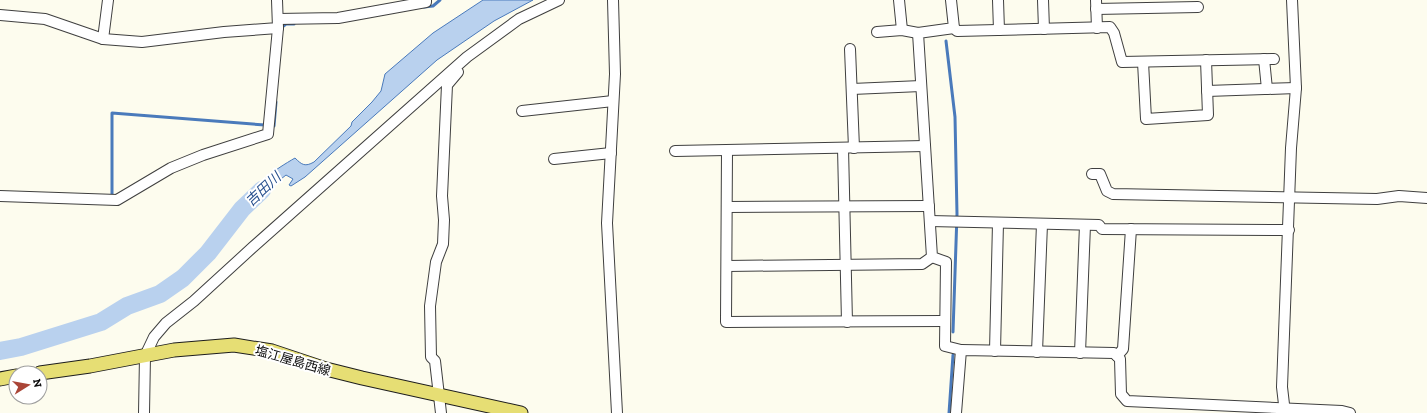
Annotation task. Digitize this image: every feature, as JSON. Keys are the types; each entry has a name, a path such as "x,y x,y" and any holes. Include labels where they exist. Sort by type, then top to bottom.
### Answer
{"main road":[{"name":"塩江屋島西線","path":"48,372 174,350 234,345 272,351 326,369 521,413"}],"street":[{"path":"103,39 108,0"},
{"path":"0,196 117,200 171,168 203,155 268,134 278,23 277,0"},
{"path":"0,15 45,19 103,39 142,42 224,32 278,23 338,18 426,2 426,0"},
{"path":"144,413 145,356 154,337 166,323 194,302 259,242 467,57 519,19 559,0"},
{"path":"613,0 615,41 614,101 607,223 617,413"},
{"path":"899,0 902,30"},
{"path":"951,0 954,28"},
{"path":"998,0 999,30"},
{"path":"1043,0 1044,29"},
{"path":"1285,411 1282,387 1296,88 1292,0"},
{"path":"1097,28 1096,4 1198,7"},
{"path":"876,32 902,30 918,33 954,28 957,31 1110,27 1114,33 1122,62 1269,59 1267,89"},
{"path":"918,33 932,257"},
{"path":"850,49 854,148"},
{"path":"441,413 437,394 435,361 431,357 430,306 436,262 443,244 444,220 442,196 447,85 466,63 467,57"},
{"path":"1143,62 1146,119 1208,115 1206,60"},
{"path":"852,89 921,86"},
{"path":"1207,91 1296,88"},
{"path":"522,110 614,101"},
{"path":"675,151 925,146"},
{"path":"843,148 847,322"},
{"path":"727,151 726,322 945,321"},
{"path":"554,159 611,153"},
{"path":"1092,174 1100,174 1106,191 1114,194 1377,199 1399,196 1427,198"},
{"path":"727,207 929,206"},
{"path":"930,221 1099,225 1102,229 1132,230 1289,230"},
{"path":"994,350 998,223"},
{"path":"1037,352 1042,224"},
{"path":"1080,353 1085,225"},
{"path":"1117,356 1123,349 1132,230"},
{"path":"726,266 922,264 932,257"},
{"path":"932,257 946,262 945,346 961,350 1114,354 1120,359 1121,394 1127,401 1285,411 1342,411 1350,413"},
{"path":"956,413 961,350"}],"water":[{"path":"483,0 533,0 494,21 437,60 305,177 291,186 289,185 293,179 286,175 276,183 270,192 259,200 244,207 247,199 258,185 280,167 295,158 304,164 314,162 351,126 352,122 381,91 385,74 433,33"}],"waterway":[{"path":"424,7 433,6 440,0"},
{"path":"281,28 286,24 294,24"},
{"path":"946,41 955,117 957,214 953,332"},
{"path":"274,126 276,102"},
{"path":"112,197 112,113 265,125"},
{"name":"吉田川","path":"0,351 21,347 101,322 127,306 160,294 183,278 208,253 242,209 262,190"},
{"path":"949,413 953,355"}]}
